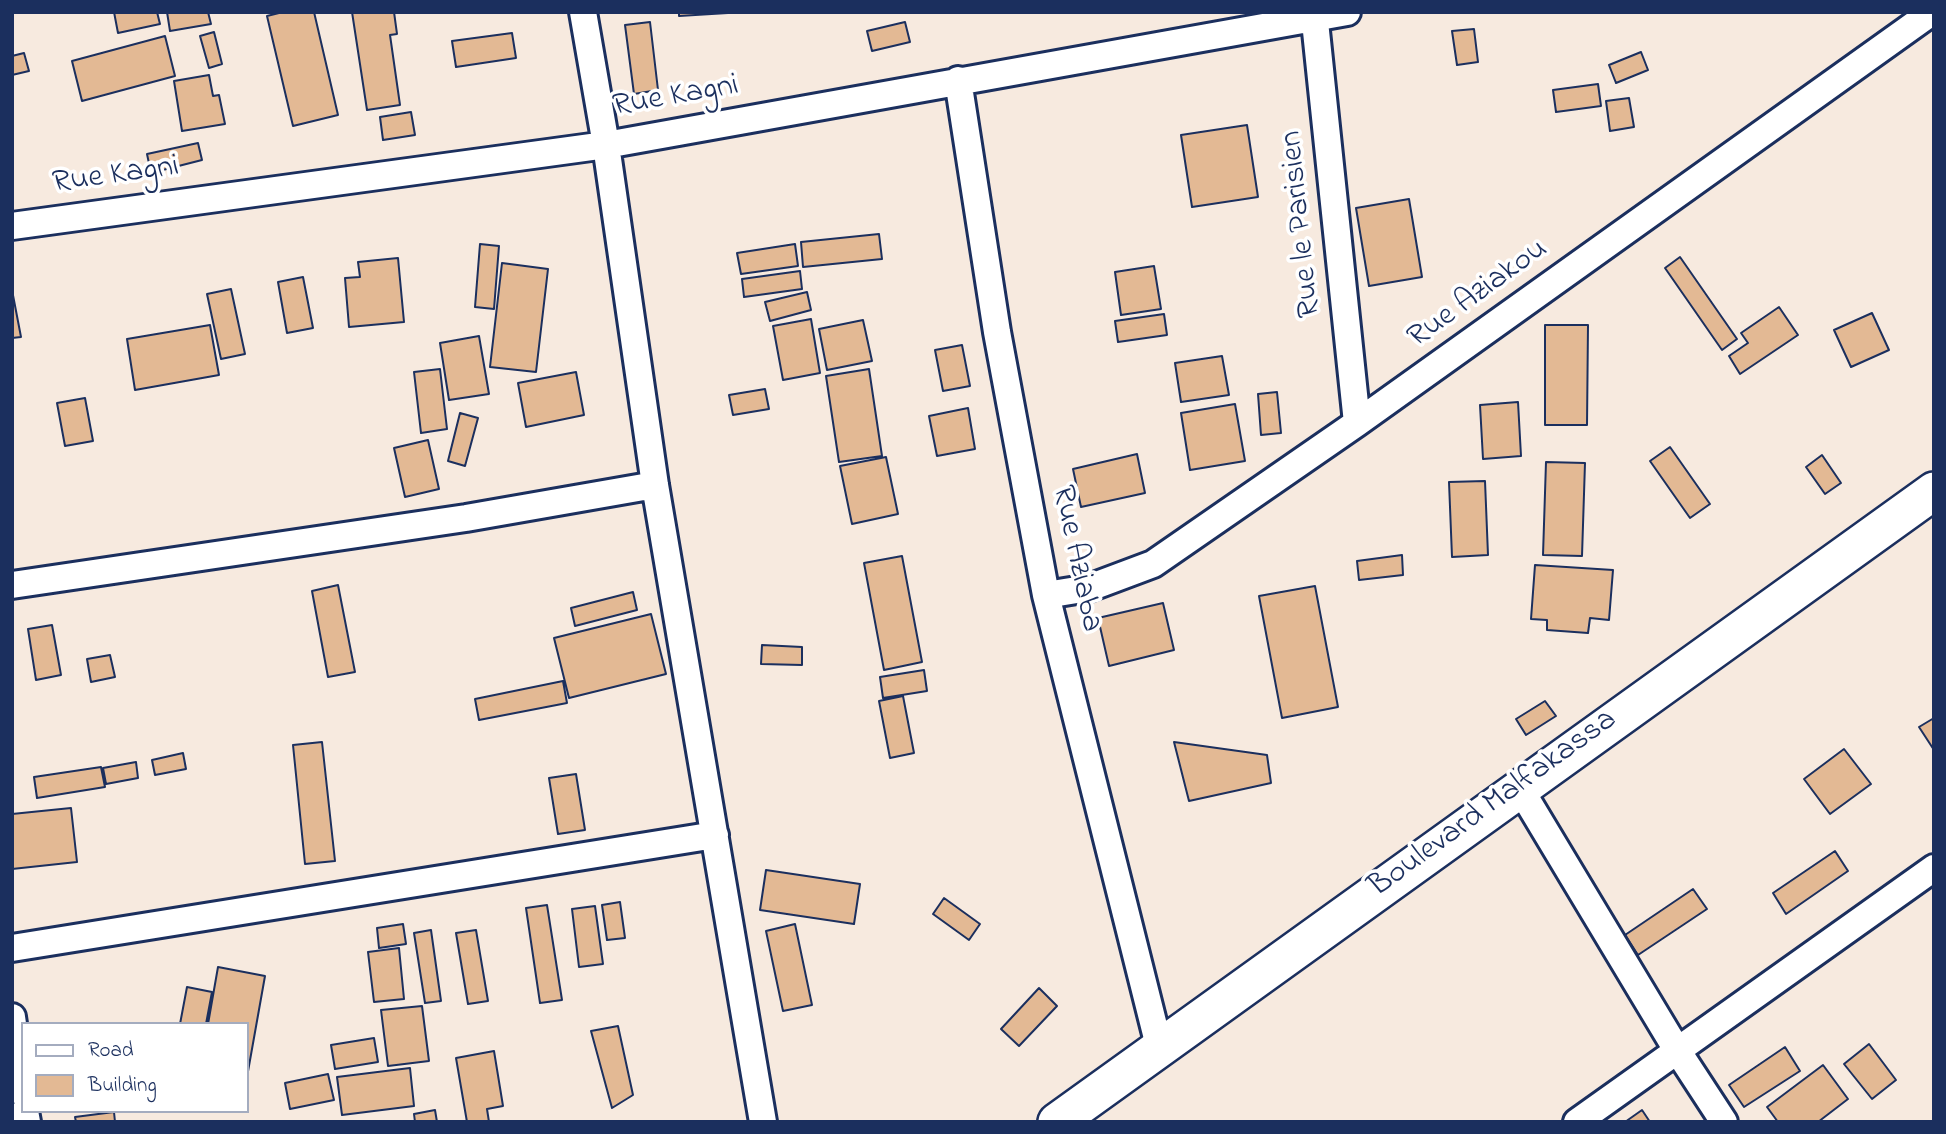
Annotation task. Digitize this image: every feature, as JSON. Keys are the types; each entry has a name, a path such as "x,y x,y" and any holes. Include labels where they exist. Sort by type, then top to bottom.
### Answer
{"street":[{"path":"583,12 606,145 655,485 763,1122"},
{"name":"Rue Kagni","path":"12,226 606,145 1314,15 1347,12"},
{"name":"Rue Aziakou","path":"1046,595 1099,585 1153,564 1357,423 1932,12"},
{"name":"Rue le Parisien","path":"1314,15 1357,423"},
{"name":"Rue Aziaba","path":"958,80 998,332 1046,595 1159,1045"},
{"path":"12,585 467,518 655,485"},
{"name":"Boulevard Malfakassa","path":"1057,1122 1159,1045 1934,491"},
{"path":"1518,787 1677,1050 1724,1122"},
{"path":"12,948 715,835"},
{"path":"1577,1122 1934,868"},
{"path":"12,1017 21,1079"}],"building":[{"path":"114,12 157,12 160,24 118,33"},
{"path":"167,12 208,12 211,24 170,31"},
{"path":"283,12 314,12 338,115 293,126 267,16"},
{"path":"352,12 394,12 397,34 390,35 400,105 367,110"},
{"path":"679,12 728,12 728,13 679,16"},
{"path":"650,22 658,90 634,94 625,25"},
{"path":"905,22 910,42 872,51 867,31"},
{"path":"1474,29 1478,62 1457,65 1452,31"},
{"path":"214,32 222,64 209,68 200,36"},
{"path":"512,33 516,58 456,67 452,41"},
{"path":"165,36 175,76 82,101 72,61"},
{"path":"1641,52 1648,70 1616,83 1609,65"},
{"path":"24,53 29,71 12,75 12,56"},
{"path":"209,75 213,96 219,95 225,124 182,131 174,81"},
{"path":"1598,84 1601,106 1556,112 1553,90"},
{"path":"1629,98 1634,127 1610,131 1606,101"},
{"path":"411,112 415,135 383,140 380,117"},
{"path":"1247,125 1258,197 1192,207 1181,135"},
{"path":"198,143 202,160 151,173 147,154"},
{"path":"1409,199 1422,277 1369,286 1356,208"},
{"path":"879,234 882,259 803,267 801,242"},
{"path":"480,244 499,246 494,309 475,307"},
{"path":"795,244 798,266 741,274 737,253"},
{"path":"1680,257 1737,339 1722,350 1665,268"},
{"path":"398,258 404,322 349,327 345,278 360,277 358,262"},
{"path":"502,263 548,269 536,372 490,367"},
{"path":"1154,266 1161,309 1121,315 1115,272"},
{"path":"800,271 802,289 744,297 742,279"},
{"path":"303,277 313,328 287,333 278,282"},
{"path":"231,289 245,354 221,359 207,294"},
{"path":"12,290 21,337 12,338"},
{"path":"807,292 811,310 770,321 765,302"},
{"path":"1779,307 1798,335 1740,374 1729,356 1748,343 1741,333"},
{"path":"1872,313 1889,350 1851,367 1834,330"},
{"path":"1164,314 1167,335 1118,342 1115,321"},
{"path":"811,319 820,373 783,380 773,326"},
{"path":"863,320 872,361 827,370 819,329"},
{"path":"210,325 219,375 135,390 127,339"},
{"path":"1545,325 1588,325 1587,425 1545,425"},
{"path":"479,336 489,394 449,400 440,343"},
{"path":"962,345 970,386 943,391 935,350"},
{"path":"1222,356 1229,395 1181,402 1175,363"},
{"path":"440,369 447,429 421,433 414,372"},
{"path":"869,369 882,456 839,462 826,376"},
{"path":"576,372 584,415 526,427 518,383"},
{"path":"765,389 769,409 733,415 729,395"},
{"path":"1277,392 1281,433 1261,435 1258,394"},
{"path":"85,398 93,441 65,446 57,403"},
{"path":"1518,402 1521,456 1483,459 1480,405"},
{"path":"1235,404 1245,461 1190,470 1181,413"},
{"path":"968,408 975,449 937,456 929,416"},
{"path":"460,413 478,418 465,466 448,461"},
{"path":"428,440 439,489 405,497 394,448"},
{"path":"1670,447 1710,504 1690,518 1650,461"},
{"path":"1137,454 1145,493 1081,507 1073,469"},
{"path":"1822,455 1841,483 1825,494 1806,467"},
{"path":"886,457 898,514 852,524 840,466"},
{"path":"1546,462 1585,463 1582,556 1543,555"},
{"path":"1485,481 1488,555 1452,557 1449,482"},
{"path":"1402,555 1403,575 1359,580 1357,561"},
{"path":"902,556 922,662 884,670 864,563"},
{"path":"1535,565 1613,570 1609,620 1590,618 1588,633 1547,630 1547,620 1531,619"},
{"path":"338,585 355,672 328,677 312,591"},
{"path":"1315,586 1338,707 1282,718 1259,596"},
{"path":"633,592 637,610 575,626 571,608"},
{"path":"1163,603 1174,650 1109,666 1098,618"},
{"path":"651,614 666,674 569,698 554,638"},
{"path":"52,625 61,675 36,680 28,629"},
{"path":"762,645 802,647 802,665 761,664"},
{"path":"110,655 115,677 91,682 87,659"},
{"path":"924,670 927,691 883,698 880,677"},
{"path":"563,681 567,703 479,720 475,699"},
{"path":"903,696 914,753 890,758 879,701"},
{"path":"1545,701 1556,716 1526,735 1516,719"},
{"path":"1934,718 1934,750 1919,727"},
{"path":"322,742 335,861 305,864 293,745"},
{"path":"1174,742 1267,755 1271,783 1189,801"},
{"path":"1844,749 1871,784 1830,814 1804,779"},
{"path":"183,753 186,769 155,775 152,760"},
{"path":"136,762 138,778 106,784 103,768"},
{"path":"101,767 105,787 37,798 34,777"},
{"path":"576,774 585,830 558,834 549,778"},
{"path":"71,808 77,862 12,869 12,814"},
{"path":"1835,851 1848,871 1786,914 1773,893"},
{"path":"766,870 860,884 854,924 760,910"},
{"path":"1693,889 1707,909 1638,955 1625,935"},
{"path":"944,898 980,924 969,940 933,914"},
{"path":"620,902 625,938 607,940 602,905"},
{"path":"547,905 562,1000 540,1003 526,908"},
{"path":"595,906 603,964 579,967 572,909"},
{"path":"403,924 406,944 379,948 377,928"},
{"path":"795,924 812,1005 783,1011 766,931"},
{"path":"431,930 441,1001 425,1003 414,933"},
{"path":"476,930 488,1001 468,1004 456,933"},
{"path":"399,948 404,999 374,1002 368,952"},
{"path":"218,967 265,976 248,1071 248,1022 208,1022"},
{"path":"187,987 212,992 206,1022 180,1022"},
{"path":"1039,988 1057,1006 1019,1046 1001,1029"},
{"path":"422,1006 429,1061 388,1066 381,1010"},
{"path":"618,1026 633,1095 612,1108 591,1031"},
{"path":"374,1038 378,1062 335,1069 331,1045"},
{"path":"1869,1044 1896,1080 1872,1099 1844,1064"},
{"path":"1785,1047 1800,1071 1744,1107 1729,1085"},
{"path":"494,1051 503,1106 487,1109 489,1122 467,1122 456,1058"},
{"path":"1823,1065 1848,1099 1818,1122 1778,1122 1767,1107"},
{"path":"410,1068 414,1106 342,1115 337,1077"},
{"path":"328,1074 334,1100 290,1109 285,1083"},
{"path":"435,1110 437,1122 415,1122 414,1114"},
{"path":"1642,1110 1650,1122 1625,1122"},
{"path":"114,1113 115,1122 76,1122 75,1117"}]}
